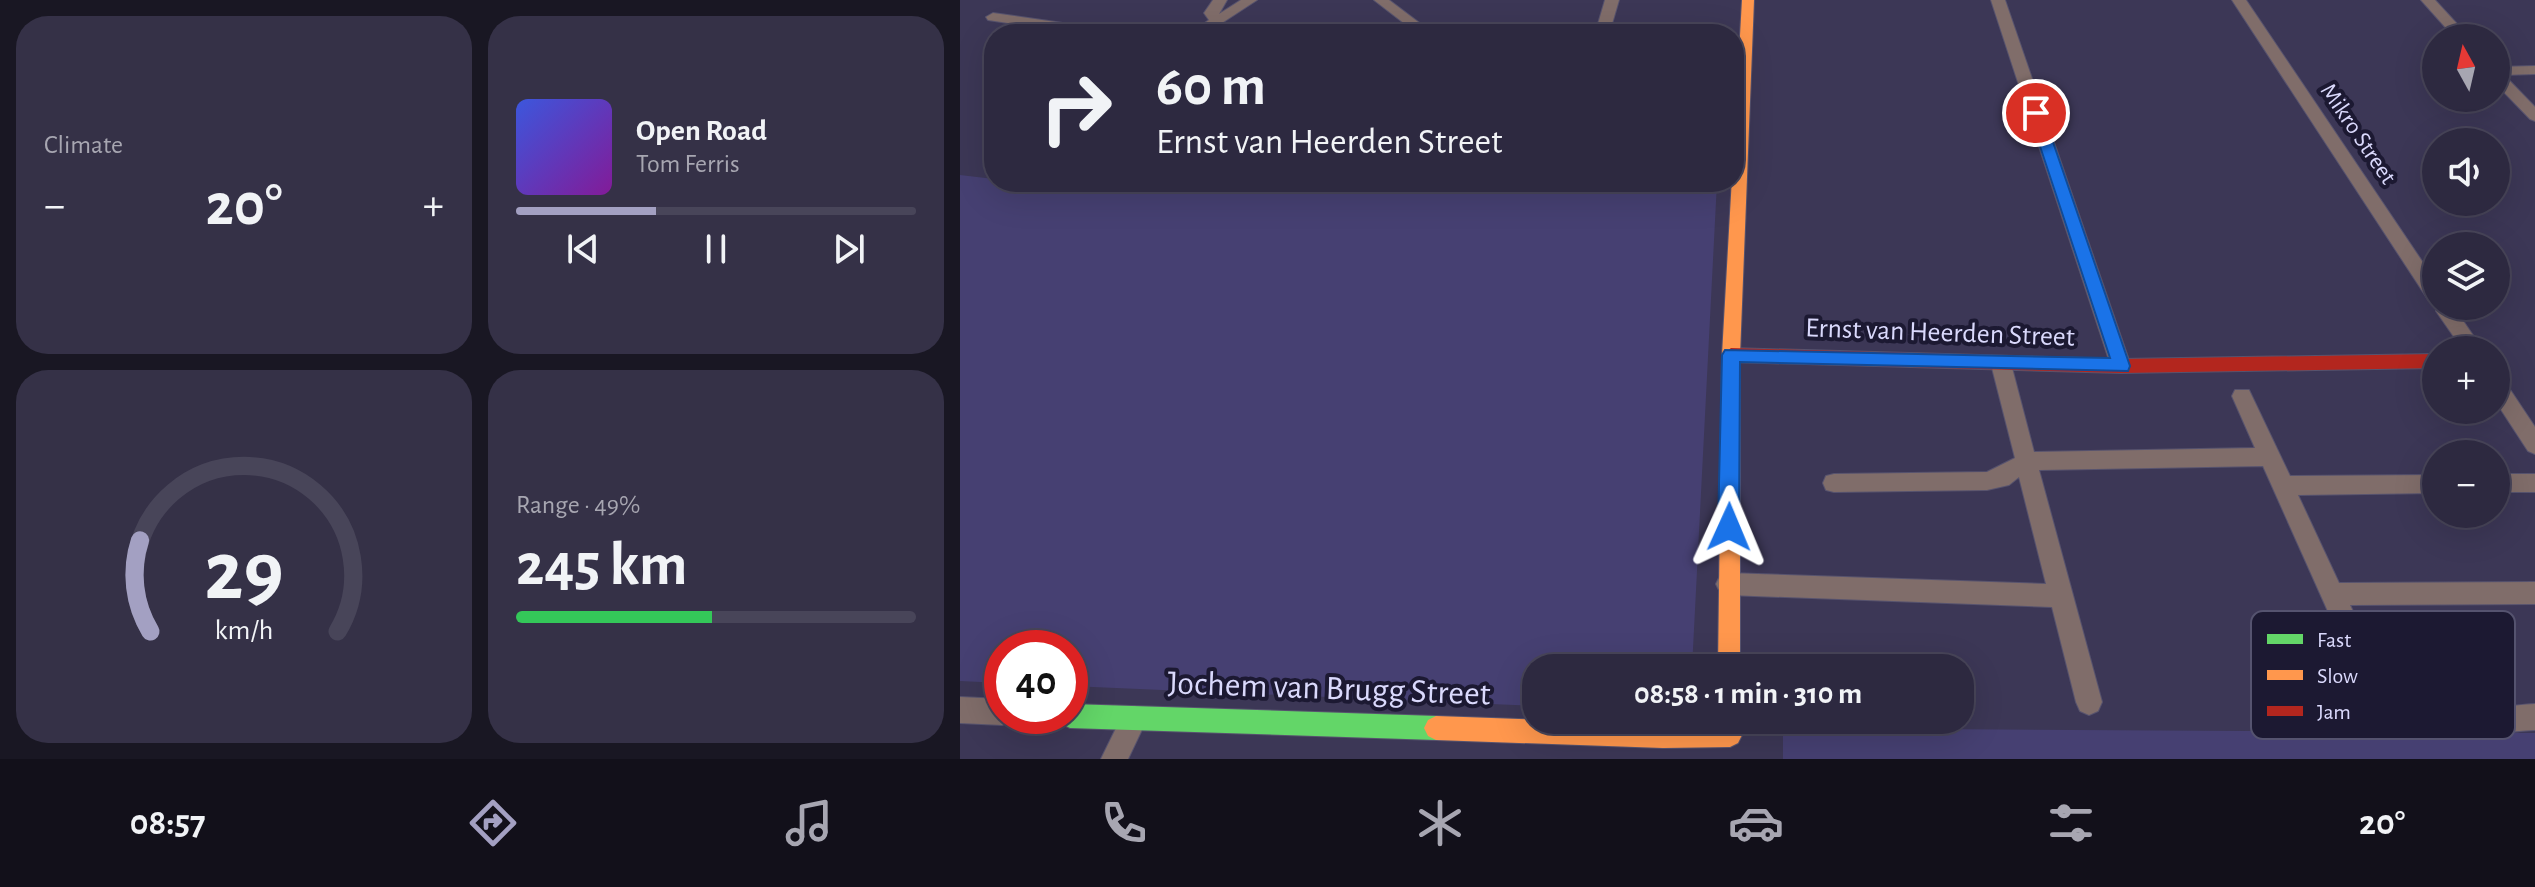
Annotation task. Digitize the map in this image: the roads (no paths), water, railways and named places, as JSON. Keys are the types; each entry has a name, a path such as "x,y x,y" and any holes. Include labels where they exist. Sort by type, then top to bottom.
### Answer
{"street":[{"path":"1217,21 1211,13 1220,0"},
{"path":"1212,24 1250,0"},
{"path":"1381,0 1413,24"},
{"path":"1605,24 1612,0"},
{"path":"1744,28 1748,0"},
{"path":"1998,0 2121,366"},
{"name":"Mikro Street","path":"2239,0 2422,275"},
{"path":"2428,0 2450,24"},
{"path":"993,17 1042,24"},
{"path":"2510,72 2535,70"},
{"path":"2510,88 2535,116"},
{"path":"1729,654 1731,355 1736,192"},
{"name":"Ernst van Heerden Street","path":"1731,355 2121,366 2422,361"},
{"path":"2001,364 2089,702"},
{"path":"2242,396 2340,611"},
{"path":"2510,407 2535,445"},
{"path":"1834,483 1987,481 2001,478 2027,461 2268,457"},
{"path":"2510,483 2535,483"},
{"path":"2283,486 2422,484"},
{"path":"1728,584 2061,596"},
{"path":"2332,594 2535,593"},
{"path":"960,710 984,711"},
{"name":"Jochem van Brugg Street","path":"1088,717 1522,731"},
{"path":"2515,718 2535,717"},
{"path":"1114,759 1134,719"},
{"name":"Jochem van Brugg Street","path":"1601,734 1680,734"},
{"path":"1730,734 1730,759"}]}
